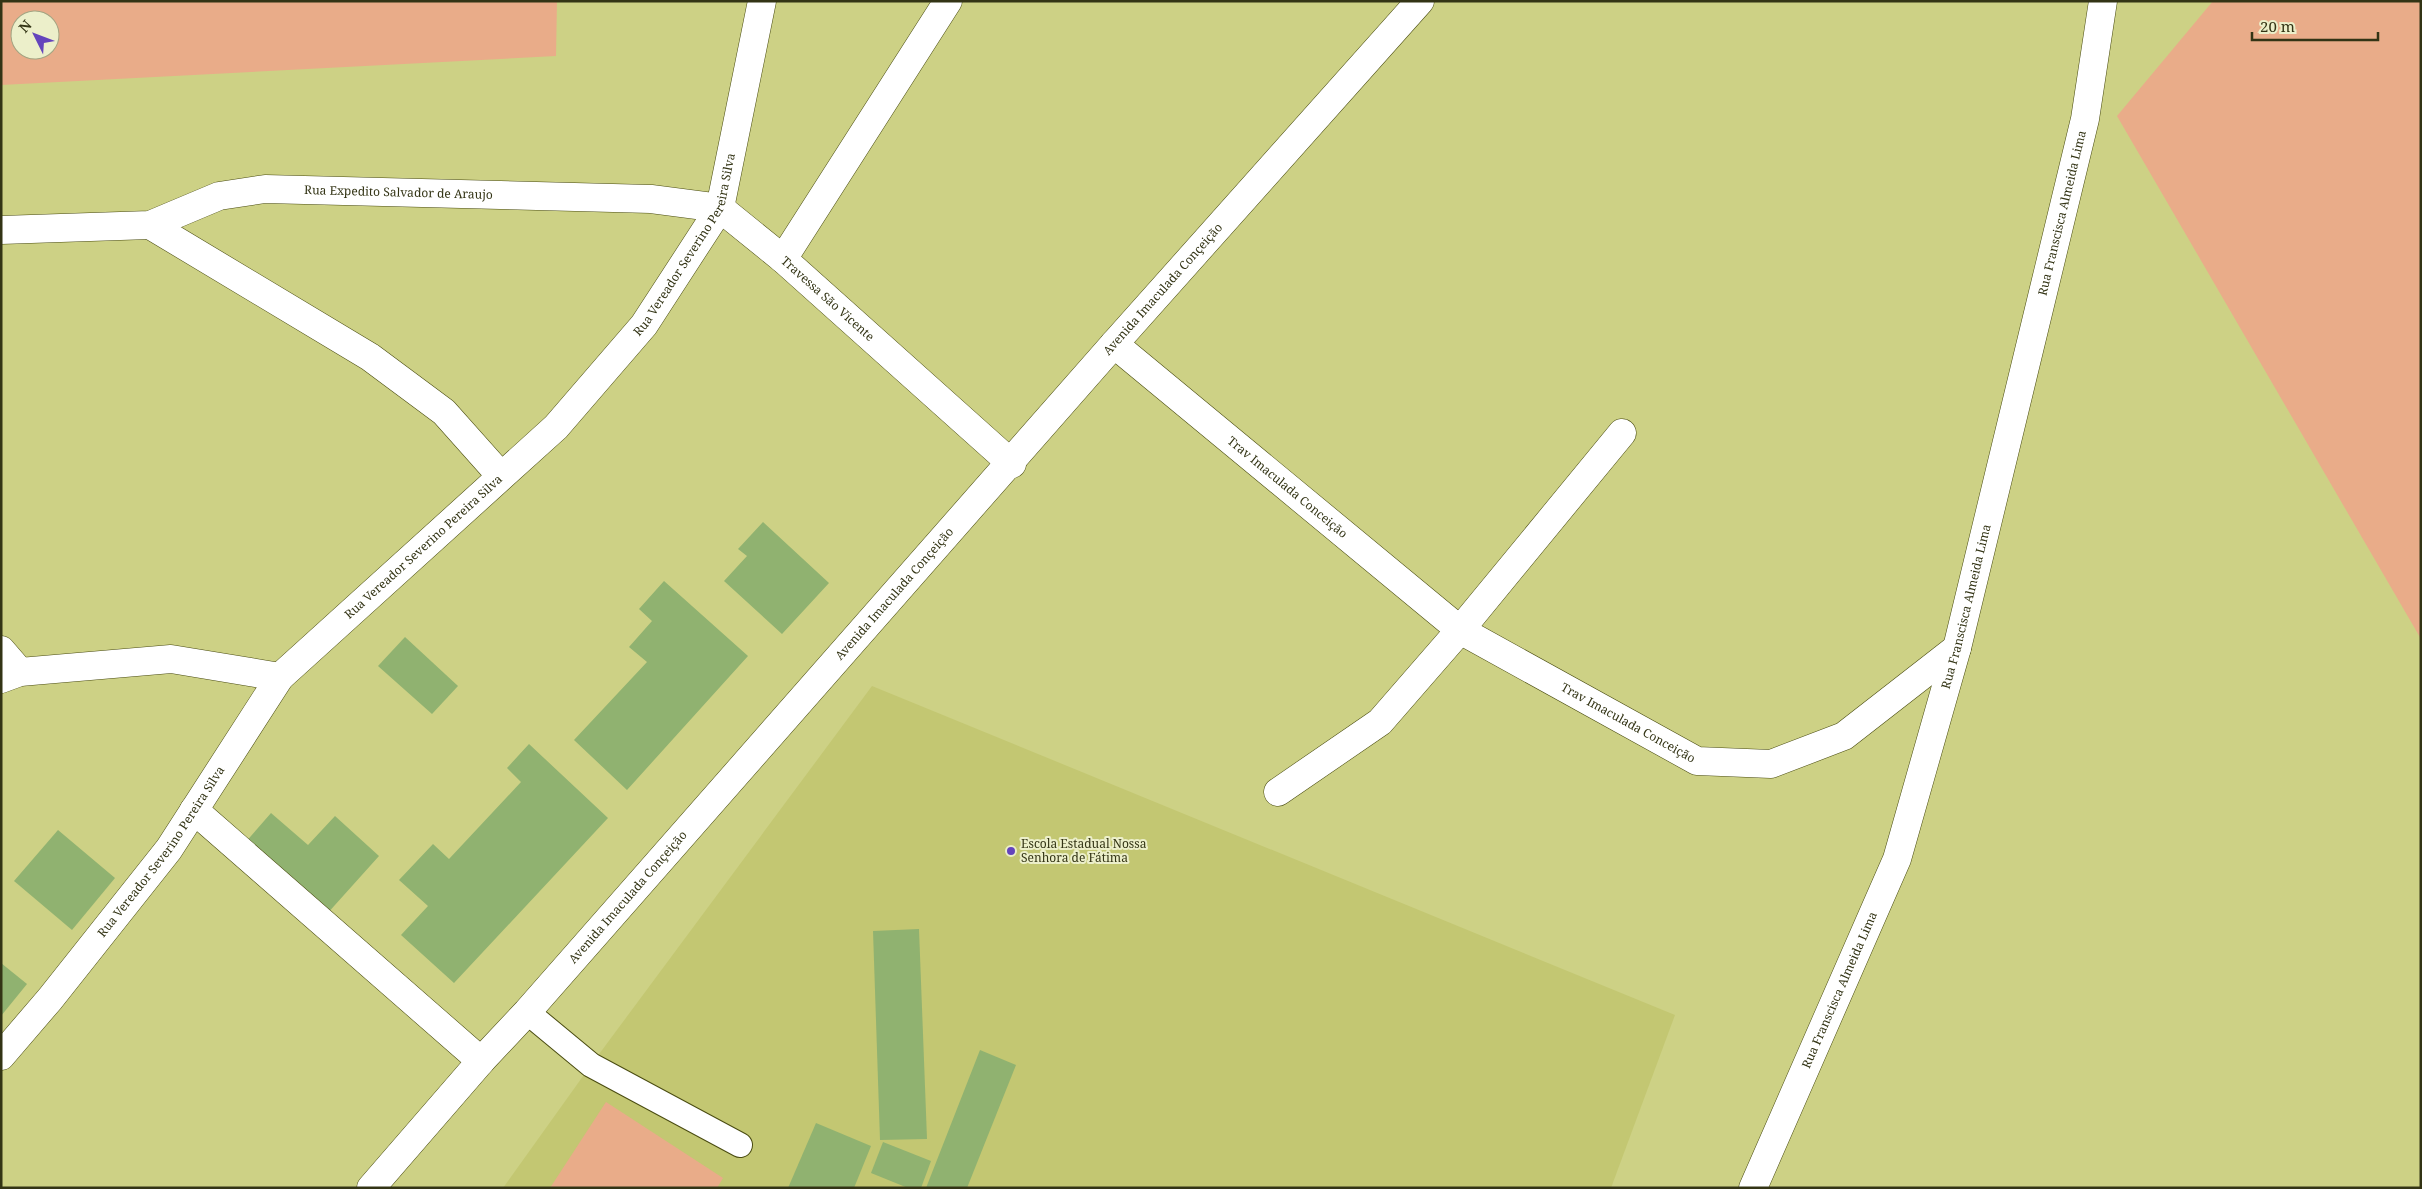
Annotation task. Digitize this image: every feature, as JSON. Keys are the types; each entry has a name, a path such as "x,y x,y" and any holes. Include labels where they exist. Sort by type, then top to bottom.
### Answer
{"street":[{"name":"Rua Vereador Severino Pereira Silva","path":"1,1056 50,999 169,849 280,677 556,427 644,325 720,208 762,1"},
{"name":"Travessa São Vicente","path":"948,1 783,259 1012,464"},
{"name":"Avenida Imaculada Conçeição","path":"371,1188 480,1061 527,1012 1012,464 1114,344 1420,1"},
{"name":"Rua Franscisca Almeida Lima","path":"1753,1188 1897,859 1956,648 2085,120 2103,1"},
{"name":"Rua Expedito Salvador de Araujo","path":"1,230 150,225 219,196 265,189 651,199 720,208"},
{"path":"720,208 783,259"},
{"path":"150,225 370,357 444,412 501,476"},
{"name":"Trav Imaculada Conceição","path":"1114,344 1460,630 1697,761 1771,764 1844,736 1956,648"},
{"path":"1278,792 1380,722 1460,630 1622,433"},
{"path":"1,650 11,676 171,660 280,677"},
{"path":"194,810 480,1061"}],"lane":[{"path":"527,1012 591,1065 740,1145"}],"shaded area":[{"path":"1,1 557,1 556,56 1,85"},
{"path":"2213,1 2421,1 2421,639 2117,116"},
{"name":"Escola Estadual Nossa Senhora de Fátima","path":"872,686 1675,1015 1611,1188 503,1188 591,1065"},
{"path":"606,1102 723,1178 717,1188 550,1188"}],"building":[{"path":"763,522 829,583 782,634 724,581 747,556 738,549"},
{"path":"664,581 748,656 627,790 574,740 647,662 629,647 652,621 639,609"},
{"path":"405,637 458,686 432,714 378,666"},
{"path":"529,744 608,818 454,983 401,935 428,906 399,880 433,844 449,859 521,782 507,768"},
{"path":"271,813 308,845 335,816 379,856 326,915 244,844"},
{"path":"58,830 115,878 72,930 14,881"},
{"path":"919,929 927,1139 880,1140 873,931"},
{"path":"1,963 27,984 1,1016"},
{"path":"980,1050 1016,1065 967,1188 926,1188"},
{"path":"816,1123 871,1146 854,1188 788,1188"},
{"path":"883,1142 931,1161 921,1188 908,1188 871,1173"}],"place":[{"name":"Escola Estadual Nossa Senhora de Fátima","path":"1011,851"}]}
